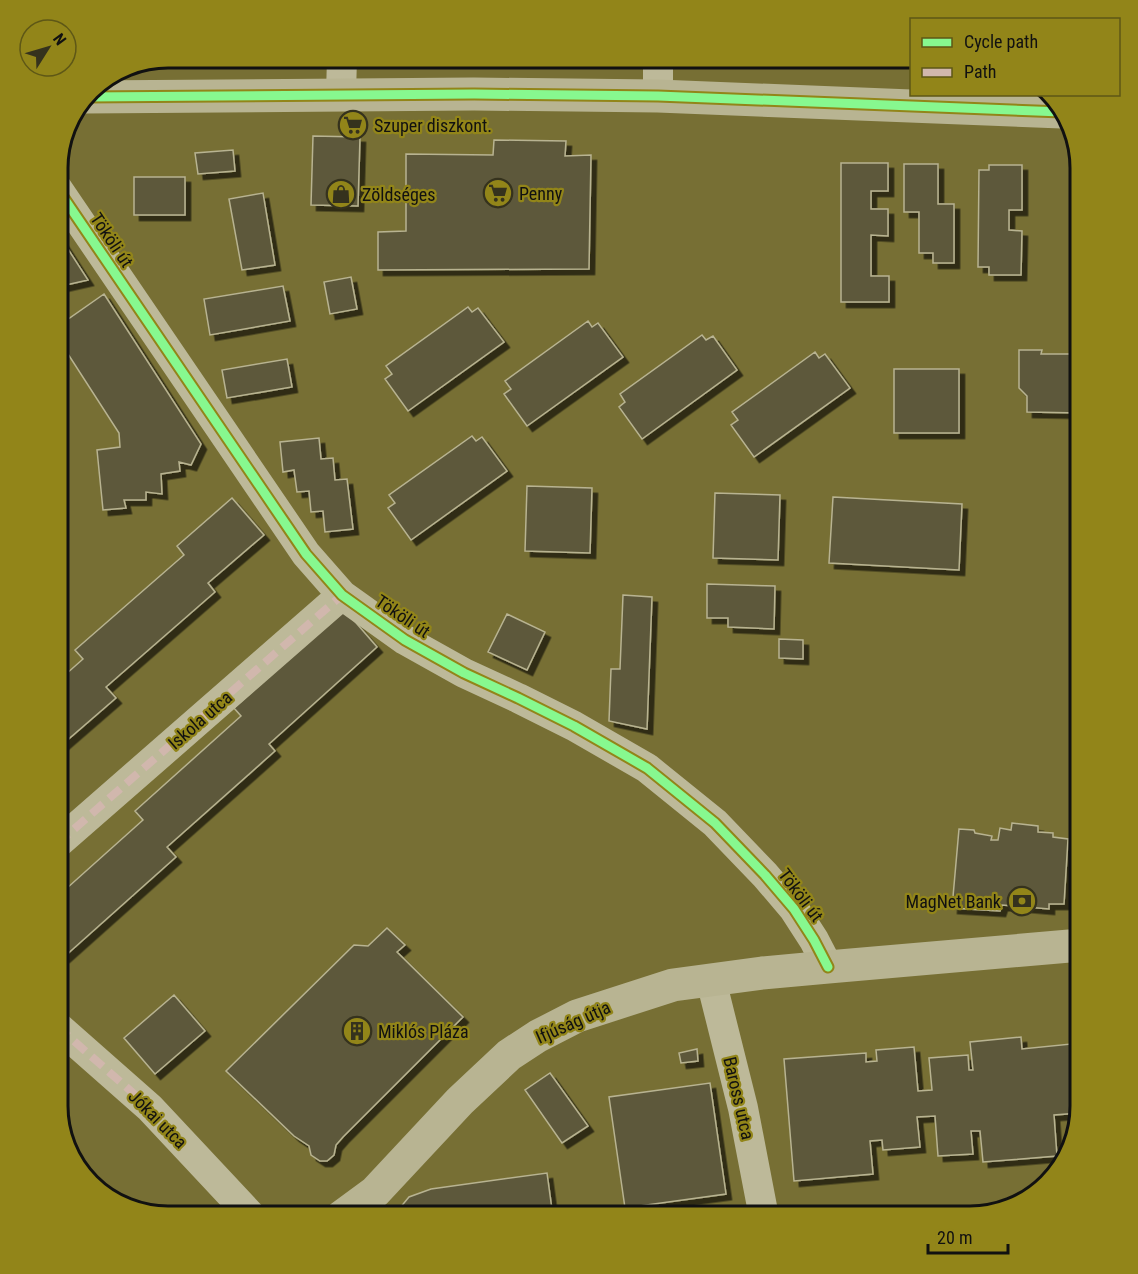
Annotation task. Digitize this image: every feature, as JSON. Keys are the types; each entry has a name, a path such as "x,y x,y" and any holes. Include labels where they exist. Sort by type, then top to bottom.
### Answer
{"street":[{"path":"342,68 342,95"},
{"path":"658,68 658,96"},
{"path":"97,97 474,94 658,96 977,102 1052,111"},
{"name":"Tököli út","path":"68,204 306,554 342,595 405,640 464,673 574,726 647,768 715,823 765,875 794,909 828,966"},
{"name":"Iskola utca","path":"68,834 342,595"},
{"path":"828,966 1070,946"},
{"name":"Ifjúság útja","path":"368,1204 481,1080 509,1055 538,1036 577,1016 673,985 828,966"},
{"name":"Baross utca","path":"711,980 743,1108 762,1206"},
{"name":"Jókai utca","path":"68,1036 150,1108 242,1206"}],"building":[{"path":"313,136 360,137 358,206 311,205"},
{"name":"Penny","path":"494,140 566,141 565,156 591,155 589,269 378,270 378,232 406,231 406,154 493,155"},
{"path":"233,150 235,171 198,174 195,153"},
{"path":"841,163 888,163 888,191 871,191 871,209 888,209 888,236 871,235 871,276 889,276 889,302 841,302"},
{"path":"904,164 938,164 938,204 954,204 954,263 933,263 933,253 919,253 919,212 904,212"},
{"path":"989,165 1022,165 1022,210 1009,210 1009,230 1022,231 1021,275 989,275 989,267 978,267 979,170 989,170"},
{"path":"134,177 185,177 185,215 134,215"},
{"path":"263,193 275,265 242,270 229,199"},
{"path":"68,249 88,280 68,285"},
{"path":"351,277 357,309 330,314 324,282"},
{"path":"283,286 290,321 210,335 204,299"},
{"path":"104,294 201,444 191,465 179,462 180,471 161,474 162,494 146,492 146,500 124,500 126,508 103,510 97,450 120,447 119,433 68,354 68,319"},
{"path":"468,307 472,312 478,308 504,342 408,411 385,379 392,374 386,366"},
{"path":"588,321 592,327 598,323 623,357 527,426 504,394 511,389 505,381"},
{"path":"702,335 706,340 713,336 737,370 642,439 619,407 625,402 620,394"},
{"path":"1019,350 1042,350 1041,354 1070,354 1070,413 1027,412 1027,396 1019,388"},
{"path":"815,352 819,358 825,354 850,388 754,457 731,425 738,420 732,412"},
{"path":"287,359 292,387 227,398 222,370"},
{"path":"894,369 959,369 959,433 894,433"},
{"path":"472,436 476,441 482,437 507,471 411,540 388,508 395,503 389,495"},
{"path":"319,438 321,459 333,458 335,480 347,479 353,529 325,532 323,511 311,512 309,491 297,492 294,470 283,472 280,442"},
{"path":"527,486 592,488 590,553 525,551"},
{"path":"715,493 780,495 778,560 713,558"},
{"path":"833,497 962,504 959,570 829,563"},
{"path":"232,498 264,535 208,583 215,592 106,687 116,698 68,739 68,672 83,659 75,650 184,555 177,546"},
{"path":"707,584 775,586 774,629 728,627 728,618 707,618"},
{"path":"623,595 652,597 647,729 609,721 611,669 620,669"},
{"path":"344,609 377,647 269,744 275,751 167,847 176,857 68,953 68,887 143,820 135,811 241,716 234,708"},
{"path":"507,614 545,632 527,670 488,652"},
{"path":"779,639 803,640 803,659 779,658"},
{"path":"1012,823 1038,826 1038,832 1053,833 1053,837 1068,839 1064,904 1049,904 1049,909 1002,905 1000,911 952,908 959,829 974,830 975,833 992,836 991,840 998,840 1000,828 1011,830"},
{"name":"Miklós Pláza","path":"387,928 405,945 397,952 463,1017 343,1137 336,1145 334,1155 327,1161 320,1161 311,1155 309,1146 294,1136 226,1071 354,945 368,946"},
{"path":"174,995 205,1031 155,1074 124,1038"},
{"path":"1021,1037 1022,1049 1070,1044 1070,1114 1054,1115 1057,1156 983,1162 980,1131 971,1131 973,1154 938,1156 935,1116 917,1117 920,1147 883,1150 882,1140 870,1141 873,1174 794,1181 784,1059 866,1053 866,1062 877,1061 876,1050 914,1047 918,1091 932,1090 929,1058 968,1055 969,1070 973,1070 970,1042"},
{"path":"697,1049 698,1061 681,1063 679,1053"},
{"path":"550,1073 588,1126 562,1143 525,1090"},
{"path":"710,1083 726,1194 625,1206 609,1097"},
{"path":"547,1173 552,1206 402,1206 409,1197 431,1189"}],"marked path":[{"path":"68,834 342,595"},
{"path":"68,1036 150,1108"}],"cycle path":[{"path":"97,97 474,94 658,96 1053,112"},
{"path":"68,204 306,554 342,595 405,640 464,673 574,726 647,768 715,823 765,875 794,909 828,967"}],"place":[{"name":"Szuper diszkont.","path":"353,125"},
{"name":"Penny","path":"498,193"},
{"name":"Zöldséges","path":"341,194"},
{"name":"MagNet Bank","path":"1022,901"},
{"name":"Miklós Pláza","path":"357,1031"}]}
